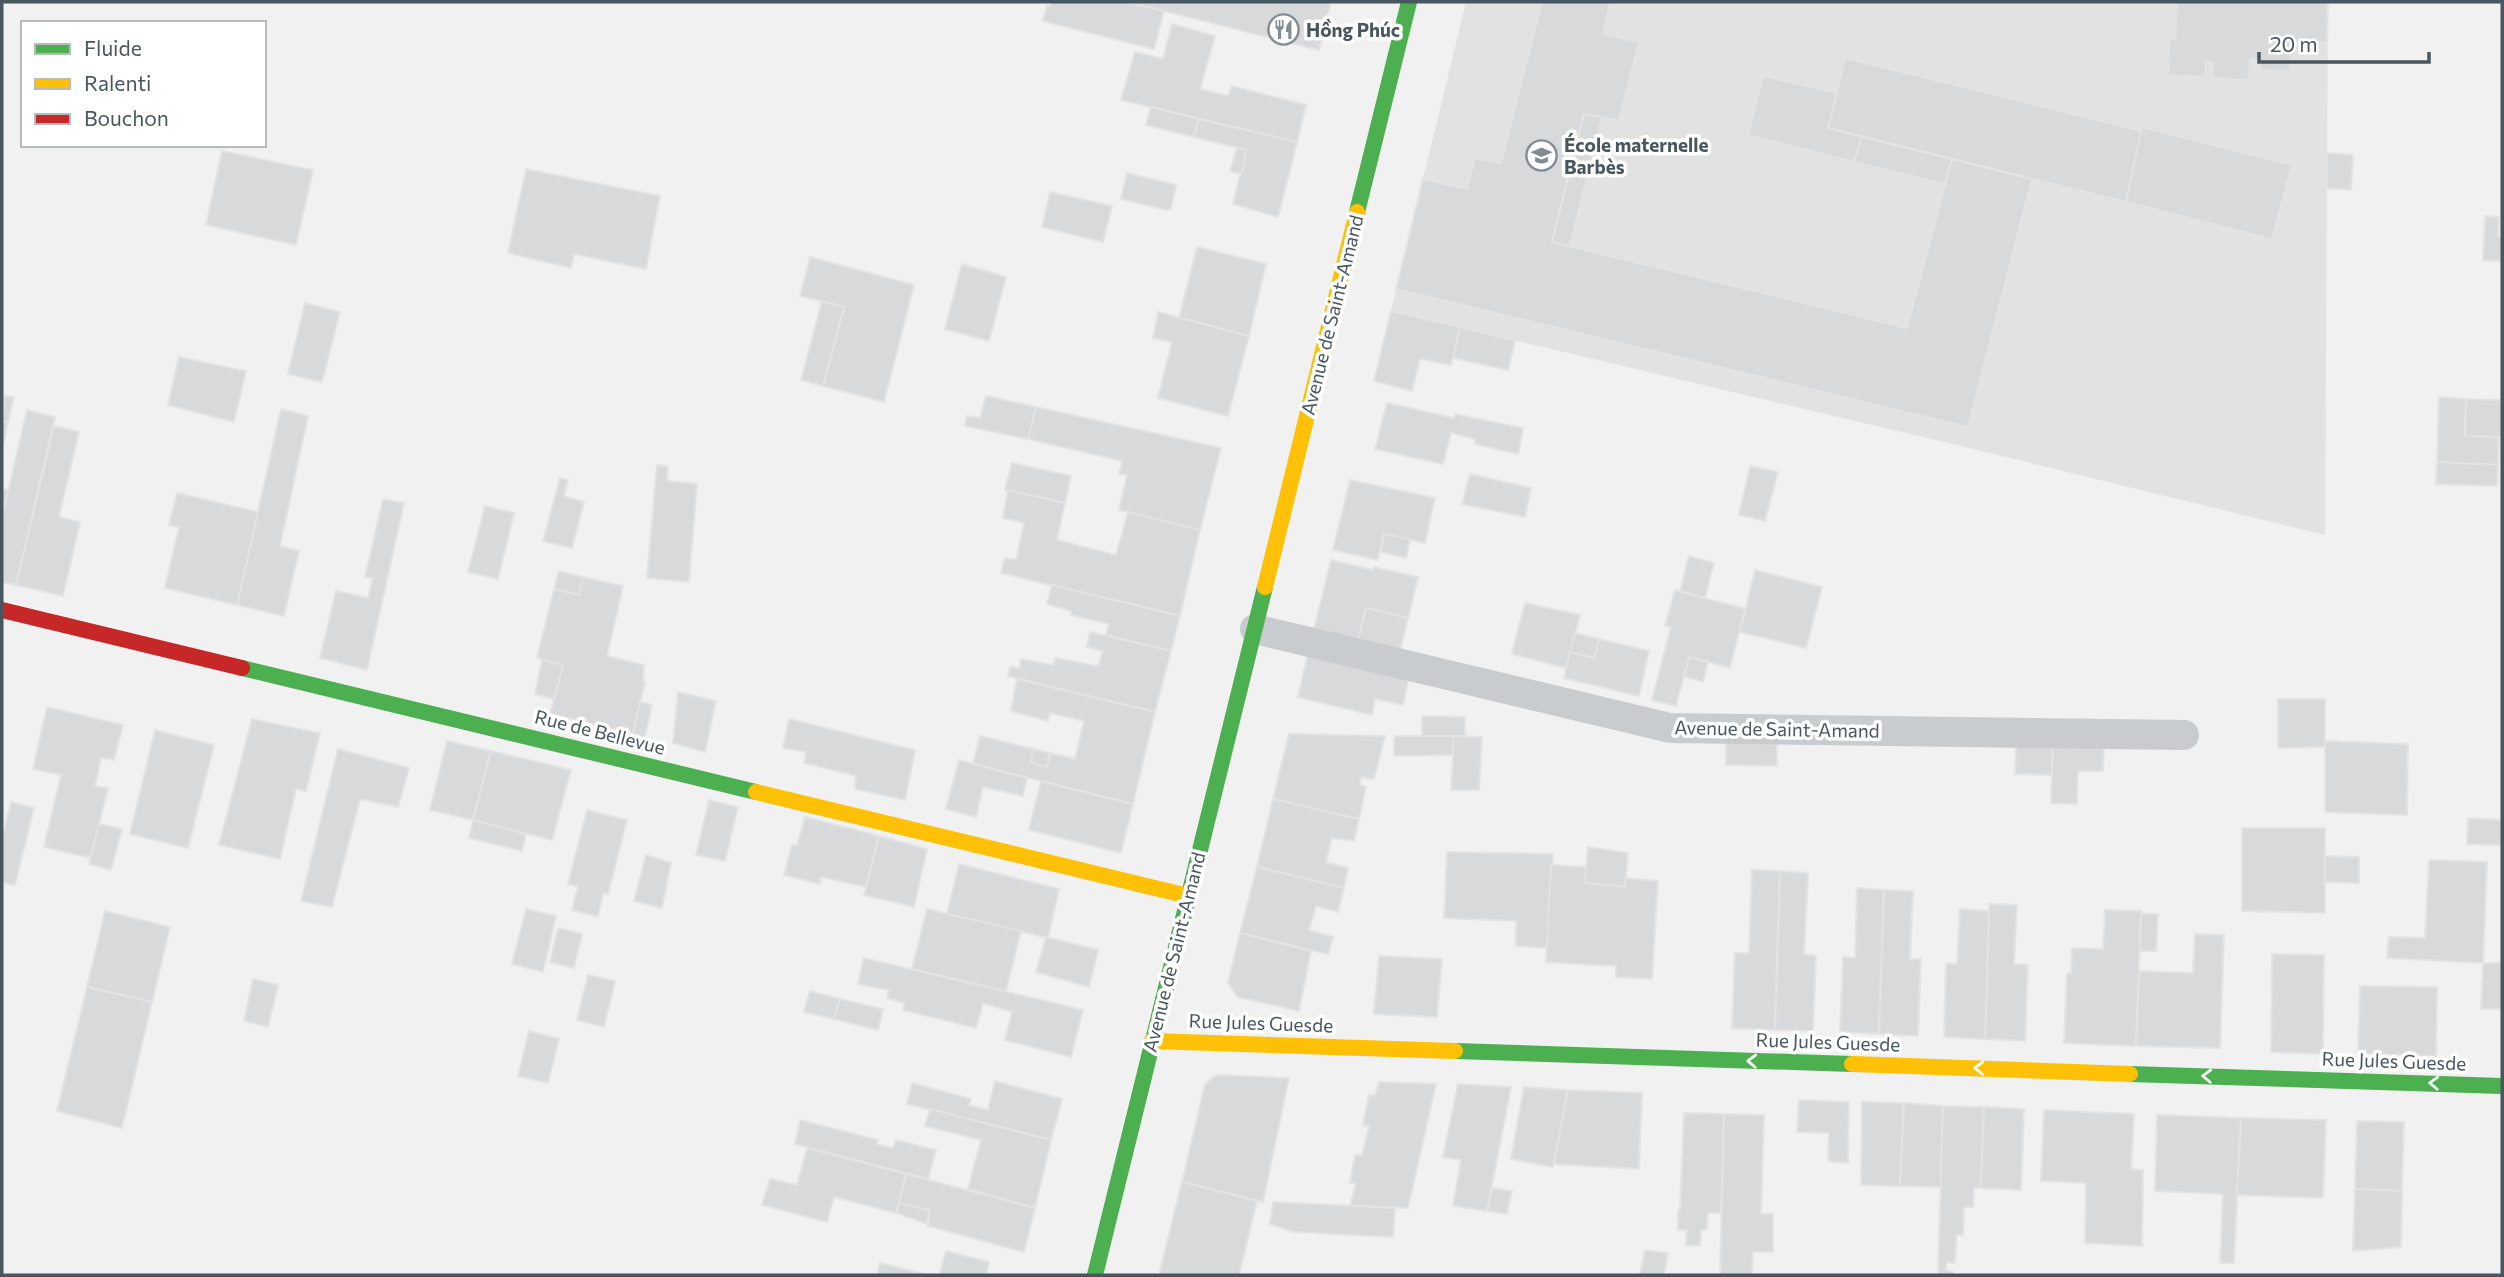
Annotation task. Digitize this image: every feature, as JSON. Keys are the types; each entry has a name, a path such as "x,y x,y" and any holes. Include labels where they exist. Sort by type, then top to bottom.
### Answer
{"street":[{"name":"Avenue de Saint-Amand","path":"1095,1275 1409,2"},
{"name":"Rue de Bellevue","path":"2,610 1188,896"},
{"name":"Rue Jules Guesde","path":"1152,1041 2502,1086"}],"lane":[{"name":"Avenue de Saint-Amand","path":"1255,629 1670,728 2184,735"}],"shaded area":[{"path":"1466,2 2328,2 2325,535 1391,311"}],"building":[{"path":"1052,2 1128,2 1164,11 1154,49 1043,21 1047,5 1050,6"},
{"name":"Hồng Phúc","path":"1128,2 1331,2 1319,50"},
{"path":"1542,2 1610,2 1603,34 1639,42 1619,121 1584,114 1552,242 1907,328 1952,159 2032,179 1968,427 1396,289 1423,179 1467,189 1475,158 1501,163"},
{"path":"2177,2 2328,2 2327,42 2291,42 2290,71 2260,70 2260,60 2250,59 2249,80 2212,78 2213,63 2206,62 2205,77 2168,75 2169,39 2175,39"},
{"path":"1172,24 1215,36 1200,89 1228,96 1232,86 1306,105 1297,142 1121,100 1135,52 1163,59"},
{"path":"1845,58 2142,131 2126,202 1828,128"},
{"path":"1763,76 1837,93 1828,128 1862,137 1854,162 1748,135"},
{"path":"1151,107 1199,119 1194,137 1146,125"},
{"path":"1584,114 1602,117 1570,246 1552,242"},
{"path":"1199,119 1297,142 1278,217 1233,204 1246,150 1194,137"},
{"path":"2142,127 2292,165 2272,239 2126,202"},
{"path":"1862,137 1952,159 1945,184 1854,162"},
{"path":"1237,148 1246,150 1242,174 1230,171"},
{"path":"222,151 313,170 296,245 206,225"},
{"path":"2327,153 2353,155 2351,190 2327,188"},
{"path":"526,169 660,196 646,269 574,254 571,268 508,253"},
{"path":"1127,173 1176,185 1171,209 1121,199"},
{"path":"1050,192 1112,206 1103,242 1042,227"},
{"path":"2485,216 2499,217 2498,237 2502,237 2502,261 2483,260"},
{"path":"1197,247 1266,264 1249,336 1179,318"},
{"path":"810,257 914,285 884,402 823,386 844,307 800,296"},
{"path":"962,264 1006,277 989,341 945,329"},
{"path":"822,301 844,307 823,386 801,380"},
{"path":"305,303 340,312 322,382 288,374"},
{"path":"1391,311 1460,327 1451,365 1420,359 1412,391 1374,381"},
{"path":"1158,312 1249,336 1228,416 1158,398 1172,342 1153,338"},
{"path":"1460,327 1515,341 1508,370 1453,358"},
{"path":"179,357 246,371 234,422 168,405"},
{"path":"5,396 14,397 8,422 2,421"},
{"path":"986,396 1036,407 1028,439 965,426 967,416 980,418"},
{"path":"2439,397 2466,399 2465,436 2499,437 2498,465 2437,462"},
{"path":"2466,399 2502,400 2502,437 2465,436"},
{"path":"1387,403 1454,418 1455,414 1523,428 1518,454 1475,444 1475,439 1451,433 1443,464 1375,449"},
{"path":"1036,407 1221,448 1200,530 1119,510 1127,475 1119,474 1122,461 1028,439"},
{"path":"281,409 308,416 280,546 299,551 284,616 237,605"},
{"path":"27,410 55,417 16,585 2,582 2,508 4,509"},
{"path":"2,421 8,422 2,450"},
{"path":"54,426 79,432 59,517 80,522 63,596 16,585"},
{"path":"2437,462 2498,465 2497,486 2436,484"},
{"path":"1012,463 1071,476 1065,503 1005,490"},
{"path":"657,465 668,466 667,481 697,484 689,582 647,578"},
{"path":"1750,466 1778,472 1765,521 1739,515"},
{"path":"1470,474 1531,488 1525,517 1462,504"},
{"path":"560,478 568,480 564,496 584,502 572,548 543,541"},
{"path":"1350,480 1435,498 1425,543 1384,534 1378,560 1333,550"},
{"path":"2,489 8,490 4,509 2,508"},
{"path":"1008,490 1065,503 1057,540 1116,555 1128,512 1200,530 1180,616 1001,573 1005,558 1016,560 1024,523 1003,518"},
{"path":"177,493 258,512 237,605 165,588 179,527 169,525"},
{"path":"383,499 404,503 367,670 320,658 336,591 368,598 373,578 365,577"},
{"path":"485,506 514,513 498,579 468,572"},
{"path":"1384,534 1410,539 1406,558 1381,552"},
{"path":"1689,556 1714,563 1705,598 1680,591"},
{"path":"1331,560 1418,577 1408,618 1366,608 1358,640 1314,629"},
{"path":"1755,570 1822,587 1806,648 1740,632"},
{"path":"559,571 583,577 579,595 554,589"},
{"path":"583,577 623,586 607,656 644,665 645,682 633,734 550,714 563,665 537,658 554,589 579,595"},
{"path":"1052,585 1180,616 1171,651 1106,635 1109,624 1071,615 1071,611 1047,604"},
{"path":"1675,590 1745,609 1730,668 1689,657 1676,706 1652,700 1671,627 1665,626"},
{"path":"1525,603 1580,615 1566,668 1512,654"},
{"path":"1366,608 1408,618 1400,651 1358,640"},
{"path":"1090,632 1171,651 1155,712 1008,676 1010,667 1020,668 1021,659 1053,665 1056,658 1098,666 1103,651 1087,647"},
{"path":"1575,633 1599,639 1594,658 1570,652"},
{"path":"1599,639 1649,651 1639,696 1564,678 1570,652 1594,658"},
{"path":"1308,653 1409,677 1403,705 1375,699 1372,715 1298,697"},
{"path":"1689,657 1708,662 1703,682 1684,676"},
{"path":"542,660 563,665 554,699 535,694"},
{"path":"1017,679 1155,712 1133,804 973,764 980,736 1033,749 1031,762 1047,767 1050,753 1075,759 1084,721 1050,713 1048,721 1011,711"},
{"path":"678,692 716,701 705,752 673,743"},
{"path":"2278,699 2325,699 2325,747 2278,748"},
{"path":"640,702 652,705 645,737 633,734"},
{"path":"47,707 123,725 114,760 101,758 95,786 108,788 91,858 44,847 61,775 33,769"},
{"path":"1422,716 1465,717 1465,736 1422,736"},
{"path":"252,719 320,733 306,791 296,789 280,859 219,845"},
{"path":"789,719 915,750 905,800 855,789 856,776 804,763 806,752 783,748"},
{"path":"155,730 214,745 188,848 130,834"},
{"path":"1289,734 1385,736 1374,779 1361,777 1360,785 1366,787 1359,819 1273,799"},
{"path":"1394,736 1454,736 1453,755 1394,756"},
{"path":"1454,736 1482,737 1479,790 1451,790"},
{"path":"1726,739 1777,740 1777,766 1726,765"},
{"path":"447,741 491,751 473,820 430,810"},
{"path":"2325,741 2408,744 2407,815 2325,812"},
{"path":"2016,743 2053,744 2052,775 2015,774"},
{"path":"2053,744 2104,745 2103,771 2078,771 2077,804 2051,803"},
{"path":"338,749 409,768 398,807 360,799 332,907 301,901"},
{"path":"1033,749 1050,753 1047,767 1031,762"},
{"path":"491,751 571,770 552,840 473,820"},
{"path":"959,760 1027,778 1023,796 983,787 976,817 946,809"},
{"path":"1041,781 1133,804 1121,853 1029,830"},
{"path":"1273,799 1359,819 1354,841 1332,838 1326,862 1348,868 1344,888 1257,867"},
{"path":"709,800 738,807 725,861 696,855"},
{"path":"11,802 34,808 15,885 2,882 2,839"},
{"path":"587,810 627,820 608,894 603,893 598,917 572,910 578,886 568,884"},
{"path":"805,817 879,836 866,887 821,877 820,884 784,875 792,845 797,846"},
{"path":"2468,818 2502,820 2502,845 2467,844"},
{"path":"473,820 526,834 522,851 469,838"},
{"path":"99,824 122,829 111,870 89,864"},
{"path":"2242,828 2325,828 2325,913 2242,911"},
{"path":"879,836 927,849 914,907 864,895"},
{"path":"1588,847 1628,853 1625,887 1585,883"},
{"path":"1447,852 1553,854 1547,948 1516,946 1516,921 1444,918"},
{"path":"646,855 671,863 662,908 634,901"},
{"path":"2325,856 2359,857 2359,883 2325,882"},
{"path":"2429,860 2487,862 2483,963 2387,958 2389,937 2425,938"},
{"path":"959,864 1059,889 1048,938 947,914"},
{"path":"1551,865 1586,867 1585,883 1625,887 1625,878 1658,881 1652,979 1616,977 1616,966 1546,962"},
{"path":"1257,867 1344,888 1338,912 1316,906 1309,930 1333,937 1328,954 1240,933"},
{"path":"1752,870 1780,871 1775,1030 1732,1028 1735,953 1749,953"},
{"path":"1780,871 1808,873 1804,954 1816,956 1813,1031 1775,1030"},
{"path":"1857,888 1884,890 1879,1034 1840,1032 1843,957 1855,958"},
{"path":"1884,890 1913,891 1910,959 1921,959 1918,1036 1879,1034"},
{"path":"1989,904 2017,905 2014,964 2028,965 2025,1041 1985,1039"},
{"path":"526,909 556,916 543,972 512,964"},
{"path":"927,909 1021,931 1006,991 912,969"},
{"path":"1960,909 1989,911 1985,1039 1944,1037 1946,963 1957,964"},
{"path":"2105,910 2141,911 2136,1046 2064,1043 2067,973 2071,973 2072,948 2103,949"},
{"path":"105,911 170,927 152,1002 87,987"},
{"path":"2141,914 2158,914 2156,951 2140,951"},
{"path":"558,928 582,934 574,968 550,962"},
{"path":"1240,933 1311,951 1299,1011 1238,997 1228,983"},
{"path":"2195,934 2224,935 2220,1048 2136,1046 2139,971 2193,973"},
{"path":"1046,937 1098,950 1089,987 1036,972"},
{"path":"2272,954 2324,955 2323,1054 2271,1052"},
{"path":"1379,956 1442,959 1437,1017 1374,1014"},
{"path":"864,958 1083,1010 1071,1057 1005,1040 1012,1012 983,1003 976,1028 903,1010 905,1003 887,998 889,990 858,984"},
{"path":"2483,963 2502,963 2502,1009 2481,1009"},
{"path":"588,975 615,981 604,1027 577,1020"},
{"path":"253,979 278,985 268,1027 244,1021"},
{"path":"2360,986 2437,987 2436,1056 2358,1054"},
{"path":"87,987 152,1002 122,1128 57,1111"},
{"path":"810,991 840,999 834,1019 804,1012"},
{"path":"840,999 883,1009 878,1030 834,1019"},
{"path":"529,1031 559,1039 548,1083 518,1076"},
{"path":"1216,1075 1289,1078 1263,1202 1182,1182 1205,1084"},
{"path":"995,1081 1062,1099 1051,1140 907,1104 912,1083 971,1099 969,1105 988,1110"},
{"path":"1379,1082 1436,1084 1408,1208 1350,1206 1356,1183 1350,1183 1355,1155 1362,1155 1369,1127 1363,1125 1369,1095 1375,1096"},
{"path":"1458,1084 1511,1087 1487,1211 1453,1206 1461,1160 1443,1157"},
{"path":"1524,1087 1568,1090 1553,1167 1511,1159"},
{"path":"1568,1090 1642,1093 1639,1169 1554,1164"},
{"path":"1799,1100 1849,1102 1848,1163 1828,1161 1829,1133 1797,1132"},
{"path":"1862,1102 1904,1103 1900,1186 1861,1185"},
{"path":"1904,1103 1943,1106 1941,1187 1900,1186"},
{"path":"1943,1106 1984,1107 1981,1188 1974,1188 1973,1207 1964,1207 1963,1235 1957,1235 1955,1263 1947,1262 1946,1270 1953,1272 1953,1275 1938,1275"},
{"path":"1984,1107 2024,1109 2021,1190 1981,1188"},
{"path":"930,1109 1051,1140 1035,1208 968,1189 981,1140 925,1126"},
{"path":"2044,1110 2134,1114 2131,1169 2143,1170 2142,1246 2085,1243 2086,1183 2041,1181"},
{"path":"1684,1113 1724,1114 1721,1213 1708,1213 1707,1230 1701,1230 1700,1246 1686,1245 1687,1230 1678,1230"},
{"path":"1724,1114 1764,1115 1761,1214 1773,1214 1773,1252 1753,1252 1752,1275 1720,1275"},
{"path":"2157,1115 2241,1118 2234,1263 2220,1263 2223,1194 2155,1191"},
{"path":"2241,1118 2326,1120 2323,1198 2237,1195"},
{"path":"800,1120 878,1140 876,1144 893,1148 896,1140 936,1150 928,1179 795,1144"},
{"path":"2357,1121 2404,1122 2402,1191 2355,1189"},
{"path":"807,1148 906,1174 896,1213 834,1197 827,1222 762,1205 770,1179 797,1185"},
{"path":"906,1174 1035,1208 1024,1252 928,1226 929,1210 899,1203"},
{"path":"1182,1182 1257,1201 1239,1275 1159,1275"},
{"path":"1492,1188 1512,1191 1507,1214 1487,1211"},
{"path":"2355,1189 2402,1191 2401,1247 2353,1251"},
{"path":"1273,1202 1395,1208 1393,1237 1293,1232 1270,1224"},
{"path":"899,1203 929,1210 927,1224 896,1213"},
{"path":"1645,1250 1668,1253 1664,1275 1640,1275"},
{"path":"946,1251 989,1262 986,1275 939,1275"},
{"path":"880,1263 928,1275 877,1275"}],"traffic: fast":[{"path":"1357,212 1409,2"},
{"path":"1095,1275 1265,587"},
{"path":"242,668 756,792"},
{"path":"1455,1051 1852,1064"},
{"path":"2130,1074 2502,1086"}],"traffic: slow":[{"path":"1265,587 1357,212"},
{"path":"756,792 1188,896"},
{"path":"1152,1041 1455,1051"},
{"path":"1852,1064 2130,1074"}],"traffic: jam":[{"path":"2,610 242,668"}],"place":[{"name":"Hồng Phúc","path":"1283,30"},
{"name":"École maternelle Barbès","path":"1541,156"}]}
